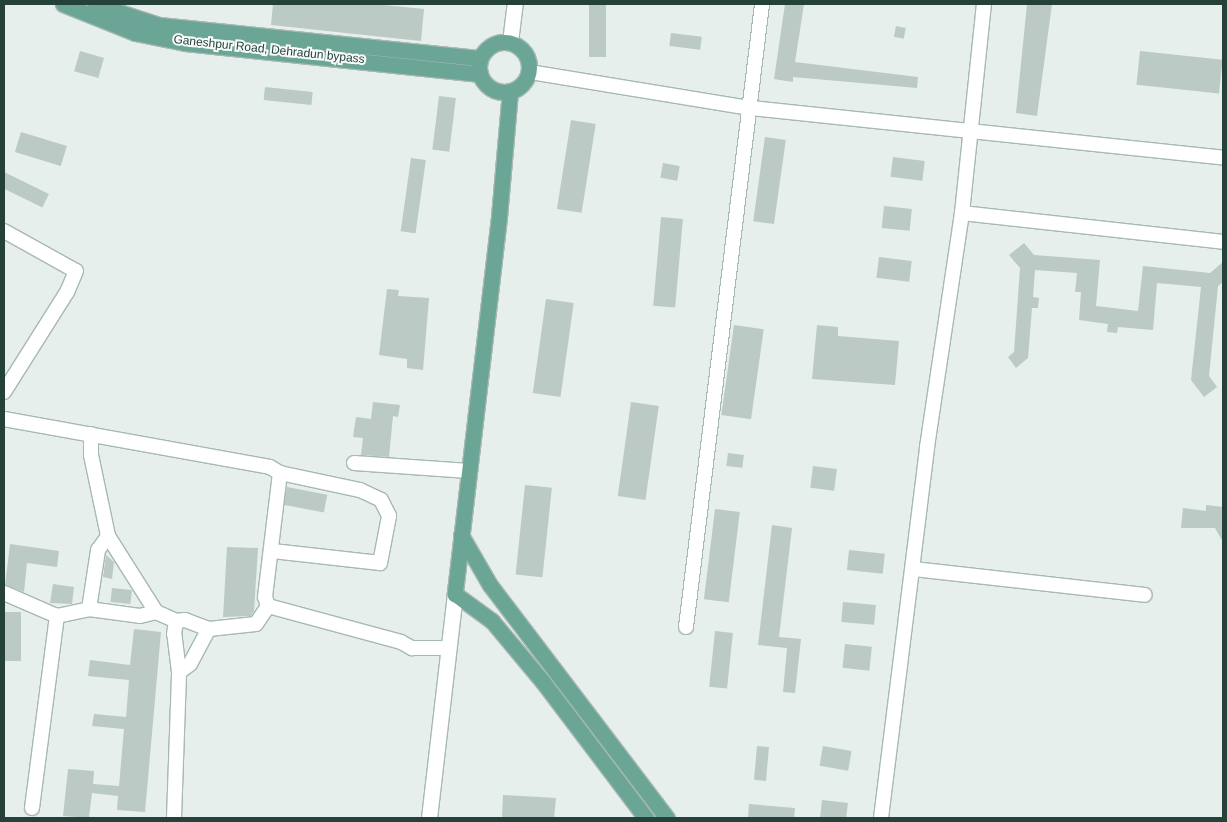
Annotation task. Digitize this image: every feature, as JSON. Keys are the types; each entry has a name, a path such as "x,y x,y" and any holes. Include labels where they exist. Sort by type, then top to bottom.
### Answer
{"main road":[{"name":"Ganeshpur Road, Dehradun bypass","path":"63,4 135,33 185,44 480,74"},
{"path":"95,4 159,25 480,58"},
{"path":"510,42 515,4"},
{"path":"510,42 527,56 530,72 521,87 510,91 489,87 480,74 480,58 491,45 510,42"},
{"path":"429,818 499,217 510,91"},
{"path":"462,535 490,585 667,818"},
{"path":"455,594 498,629 549,690 646,818"}],"street":[{"path":"686,627 698,505 714,408 762,4"},
{"path":"881,818 914,569 927,447 962,213 984,4"},
{"path":"530,72 751,108 969,133 1223,158"},
{"path":"962,213 1223,242"},
{"path":"4,231 61,261 76,271 76,275 4,392"},
{"path":"4,419 270,468 280,473 360,490 381,500 389,516 380,563 272,551"},
{"path":"92,434 92,455 108,536 156,612 176,621 185,620 209,629 256,624 268,606"},
{"path":"354,464 469,472"},
{"path":"268,606 265,597 272,551 270,539 280,473"},
{"path":"88,610 98,550 108,536"},
{"path":"914,569 1145,594"},
{"path":"4,594 57,616 88,610 140,616 156,612"},
{"path":"268,606 401,642 412,648 449,648"},
{"path":"32,808 57,616"},
{"path":"174,818 179,672 174,634 176,621"},
{"path":"179,672 190,664 209,629"}],"building":[{"path":"273,4 374,4 424,9 421,41 271,25"},
{"path":"589,4 606,4 606,57 589,57"},
{"path":"785,4 804,4 795,62 918,77 917,88 793,77 793,82 774,79"},
{"path":"1027,4 1052,4 1037,116 1016,113"},
{"path":"896,26 906,28 904,39 894,37"},
{"path":"671,33 702,37 700,50 669,46"},
{"path":"80,51 104,58 98,78 74,71"},
{"path":"1140,51 1223,60 1219,93 1136,85"},
{"path":"265,87 313,92 311,105 264,100"},
{"path":"439,96 456,98 449,152 432,150"},
{"path":"571,120 596,124 582,213 557,209"},
{"path":"21,132 67,146 61,166 15,152"},
{"path":"765,137 786,140 774,224 753,221"},
{"path":"893,157 925,161 922,181 891,177"},
{"path":"411,158 426,160 416,233 401,231"},
{"path":"663,163 680,166 677,181 660,178"},
{"path":"4,172 49,194 42,207 4,189"},
{"path":"884,206 912,209 910,231 882,228"},
{"path":"661,217 683,219 675,308 653,306"},
{"path":"1024,243 1034,255 1100,260 1096,306 1138,311 1143,266 1210,273 1223,262 1223,282 1218,286 1209,376 1217,387 1204,397 1191,380 1201,287 1157,283 1153,330 1118,327 1117,333 1107,332 1108,324 1079,320 1081,292 1075,292 1077,273 1035,270 1033,297 1039,298 1038,308 1032,308 1028,358 1016,368 1008,357 1014,352 1020,268 1009,255"},
{"path":"879,257 912,261 909,282 876,278"},
{"path":"387,289 399,290 398,296 429,298 423,370 407,368 407,359 379,355"},
{"path":"546,299 574,303 561,397 533,393"},
{"path":"734,325 764,329 751,419 721,415"},
{"path":"817,325 838,327 838,336 899,341 895,385 812,379"},
{"path":"373,402 400,405 398,417 393,416 389,457 361,455 363,438 353,437 356,417 371,419"},
{"path":"631,402 659,406 646,500 618,496"},
{"path":"728,453 744,455 742,468 726,466"},
{"path":"813,466 837,469 834,491 810,488"},
{"path":"525,485 552,488 542,577 516,575"},
{"path":"287,487 327,495 324,512 284,505"},
{"path":"1206,505 1223,507 1223,542 1215,528 1181,528 1183,508 1206,511"},
{"path":"715,509 740,512 729,602 704,599"},
{"path":"772,525 792,528 779,637 801,639 795,693 783,692 787,648 758,645"},
{"path":"10,544 59,551 57,567 27,563 24,592 5,585"},
{"path":"227,547 258,548 254,611 251,616 223,617"},
{"path":"849,550 885,554 883,574 847,570"},
{"path":"106,555 114,562 112,579 103,577"},
{"path":"53,584 74,587 72,604 50,603"},
{"path":"112,588 132,590 130,604 111,602"},
{"path":"843,602 876,605 874,625 841,622"},
{"path":"4,612 21,612 21,661 4,661"},
{"path":"134,629 161,632 145,812 117,810 118,796 92,793 89,818 63,816 68,769 94,771 93,784 119,786 124,729 92,726 94,714 126,717 129,680 88,676 90,660 130,665"},
{"path":"715,631 733,633 727,689 709,687"},
{"path":"845,644 872,647 869,671 842,668"},
{"path":"757,746 769,747 766,781 754,780"},
{"path":"823,746 852,751 848,771 820,766"},
{"path":"503,795 556,798 554,818 502,818"},
{"path":"822,800 848,803 846,818 820,818"},
{"path":"749,804 795,808 794,818 748,818"}]}
